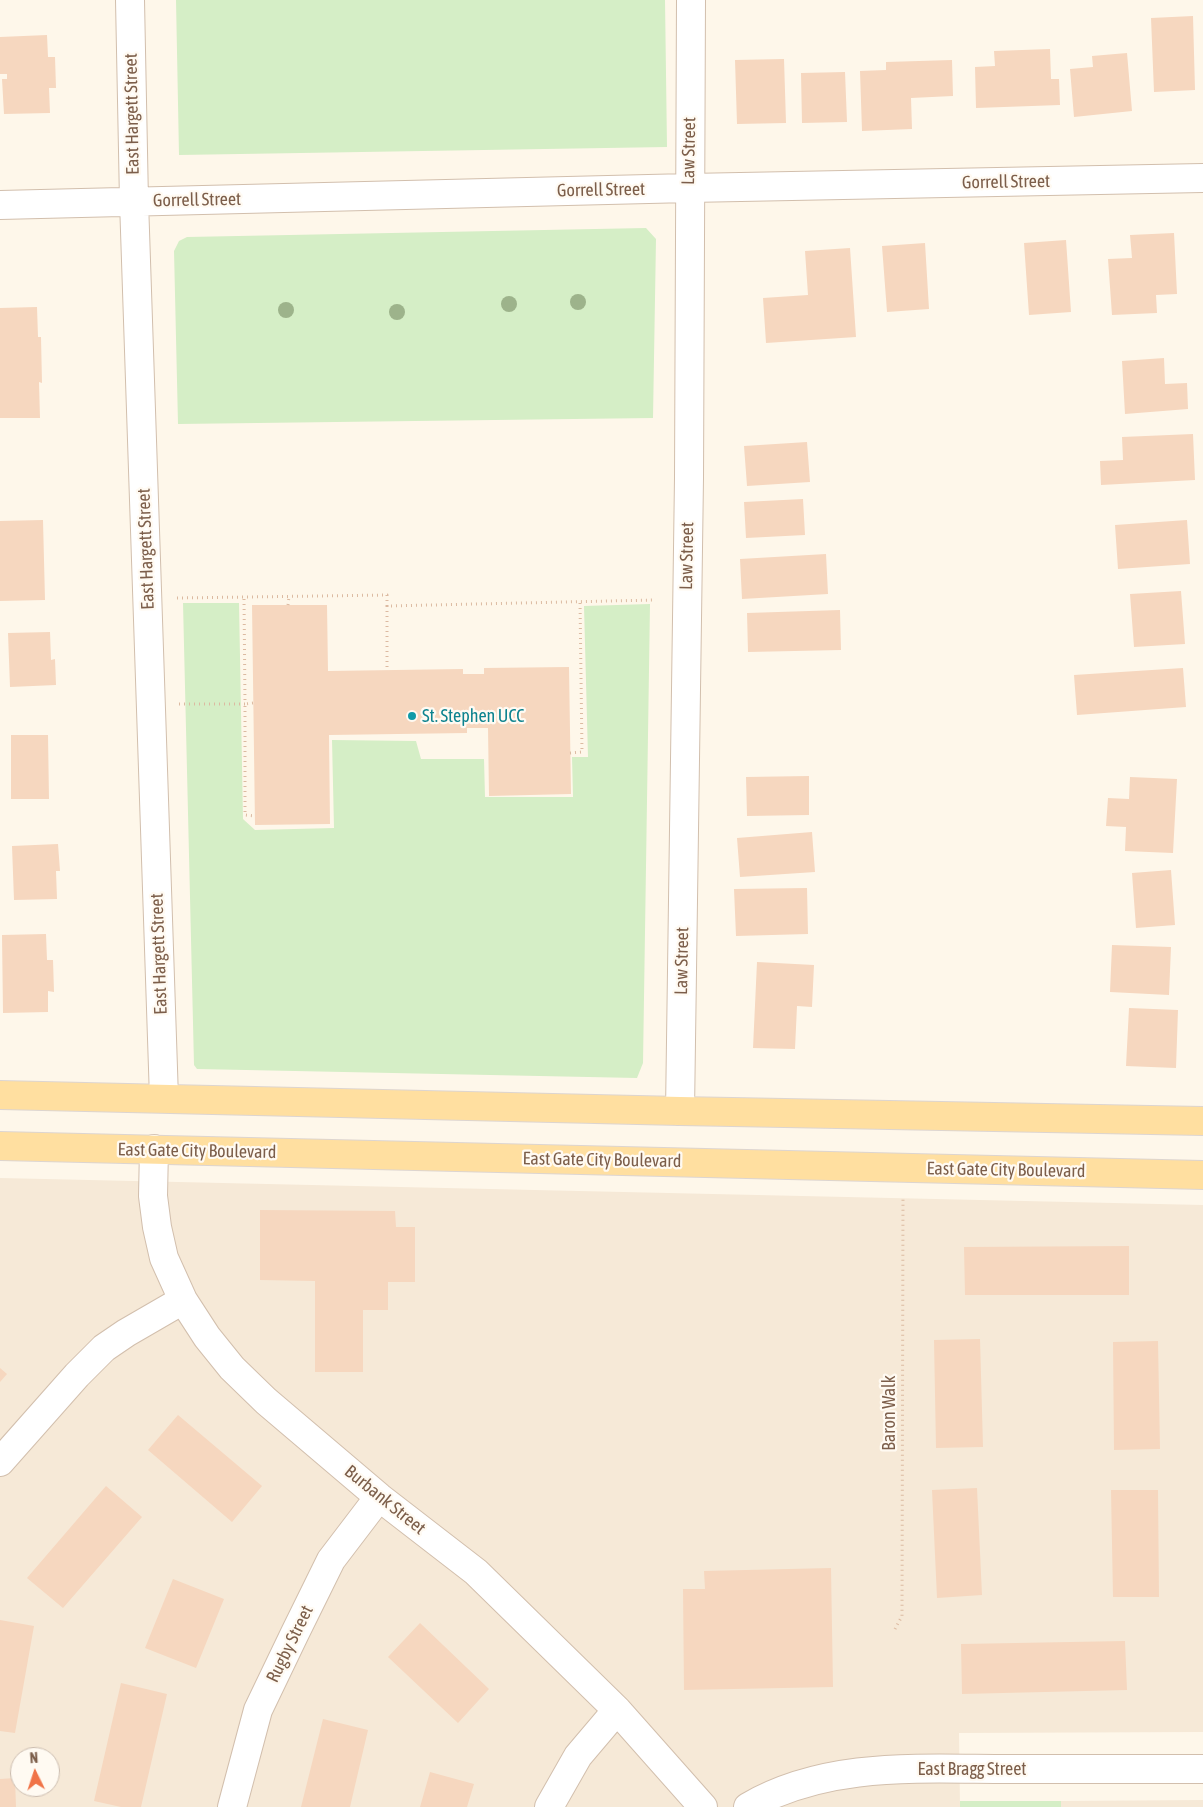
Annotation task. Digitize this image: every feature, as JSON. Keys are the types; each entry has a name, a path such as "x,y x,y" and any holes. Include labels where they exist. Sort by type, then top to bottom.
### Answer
{"main road":[{"path":"0,1095 1203,1121"},
{"name":"East Gate City Boulevard","path":"0,1146 1203,1175"}],"street":[{"name":"East Hargett Street","path":"130,0 134,201 164,1098"},
{"name":"Law Street","path":"680,1111 689,478 691,0"},
{"name":"Gorrell Street","path":"0,205 689,188 1203,178"},
{"name":"Burbank Street","path":"154,1150 152,1196 164,1258 183,1300 206,1337 232,1368 266,1402 379,1497 476,1572 617,1710 703,1807"},
{"path":"0,1462 77,1375 104,1348 183,1300"},
{"name":"Rugby Street","path":"232,1807 258,1710 331,1560 379,1497"},
{"path":"549,1807 578,1756 617,1710"},
{"name":"East Bragg Street","path":"748,1807 803,1782 846,1773 915,1768 1203,1768"}],"path":[{"path":"177,598 387,595 387,670"},
{"path":"288,605 289,596"},
{"path":"244,597 246,704 245,815 255,816"},
{"path":"387,606 654,600"},
{"path":"570,753 582,752 580,601"},
{"path":"178,704 253,703"},
{"name":"Baron Walk","path":"895,1628 902,1616 903,1194"}],"shaded area":[{"path":"0,1178 1203,1205 1203,1732 959,1733 960,1807 0,1807"},
{"path":"1203,1800 1203,1807 1061,1807 1061,1801"}],"green space":[{"path":"176,0 665,0 667,147 179,155"},
{"path":"646,228 656,239 653,418 178,424 174,251 179,241 187,237"},
{"path":"183,603 239,603 243,819 255,830 334,828 332,740 416,741 421,759 484,759 485,797 573,797 572,757 588,757 584,606 650,604 643,1063 637,1078 197,1069 194,1065"},
{"path":"960,1801 1061,1801 1061,1807 960,1807"}],"building":[{"path":"1193,16 1195,90 1154,92 1151,18"},
{"path":"47,35 48,57 55,57 56,88 49,88 50,113 4,114 2,79 7,79 7,74 0,74 0,37"},
{"path":"1050,49 1051,79 1059,79 1060,105 976,108 975,67 995,66 994,51"},
{"path":"1127,53 1132,111 1074,117 1070,69 1093,67 1092,56"},
{"path":"784,59 786,123 737,124 735,60"},
{"path":"952,60 953,96 911,98 912,129 862,131 860,71 886,70 886,62"},
{"path":"845,72 847,122 802,123 801,73"},
{"path":"1174,233 1177,294 1156,295 1157,313 1112,315 1108,259 1132,258 1130,235"},
{"path":"1066,240 1071,312 1029,315 1024,243"},
{"path":"925,243 929,309 887,312 882,246"},
{"path":"850,248 856,337 766,343 763,298 808,295 805,251"},
{"path":"37,307 38,337 41,337 42,383 39,382 40,418 0,418 0,308"},
{"path":"1164,358 1165,384 1187,383 1188,409 1125,414 1122,361"},
{"path":"1193,434 1195,480 1101,485 1100,461 1123,460 1122,437"},
{"path":"807,442 810,482 747,486 744,446"},
{"path":"803,499 805,535 746,538 744,502"},
{"path":"43,520 45,600 0,601 0,521"},
{"path":"1187,520 1190,564 1118,569 1115,525"},
{"path":"826,554 828,594 742,599 740,559"},
{"path":"1181,591 1185,644 1134,647 1130,594"},
{"name":"St. Stephen UCC","path":"252,605 327,605 328,671 463,669 463,674 484,674 484,668 569,667 571,794 489,796 488,728 467,728 467,733 329,735 330,824 255,825"},
{"path":"840,610 841,650 748,652 747,613"},
{"path":"50,632 51,660 55,659 56,685 10,687 8,633"},
{"path":"1183,668 1186,707 1077,715 1074,675"},
{"path":"11,735 48,735 49,799 11,799"},
{"path":"809,776 809,815 747,816 746,777"},
{"path":"1130,777 1177,779 1173,853 1125,851 1126,827 1106,826 1108,798 1129,799"},
{"path":"812,832 815,872 740,877 737,838"},
{"path":"58,844 60,871 56,871 57,899 14,900 12,846"},
{"path":"1171,870 1175,925 1136,928 1132,873"},
{"path":"807,888 808,934 736,936 734,889"},
{"path":"46,934 47,960 53,960 54,992 48,991 48,1012 3,1013 2,935"},
{"path":"1112,945 1171,947 1169,995 1110,992"},
{"path":"757,962 814,965 812,1007 797,1006 795,1049 753,1048"},
{"path":"1129,1008 1178,1010 1176,1068 1126,1066"},
{"path":"260,1210 395,1211 396,1227 415,1227 415,1282 388,1282 388,1310 363,1310 363,1372 315,1372 315,1281 260,1280"},
{"path":"1129,1246 1129,1295 965,1295 964,1247"},
{"path":"980,1339 983,1447 936,1448 934,1340"},
{"path":"1158,1341 1160,1449 1114,1450 1113,1342"},
{"path":"0,1368 7,1374 0,1382"},
{"path":"178,1415 262,1486 232,1522 148,1450"},
{"path":"106,1486 142,1517 63,1608 27,1578"},
{"path":"977,1488 982,1595 937,1598 932,1490"},
{"path":"1111,1490 1158,1490 1159,1597 1113,1597"},
{"path":"831,1568 833,1687 684,1690 683,1589 705,1589 704,1571"},
{"path":"173,1579 224,1599 196,1668 145,1648"},
{"path":"0,1620 34,1626 15,1733 0,1731"},
{"path":"420,1623 489,1689 458,1723 388,1657"},
{"path":"1125,1641 1127,1690 962,1694 961,1644"},
{"path":"121,1683 167,1694 141,1807 121,1807 94,1801"},
{"path":"323,1719 368,1730 350,1807 301,1807"},
{"path":"430,1772 474,1784 467,1807 420,1807"},
{"path":"10,1778 10,1797 16,1797 16,1807 0,1807 0,1779"}],"place":[{"name":"St. Stephen UCC","path":"412,716"}]}
